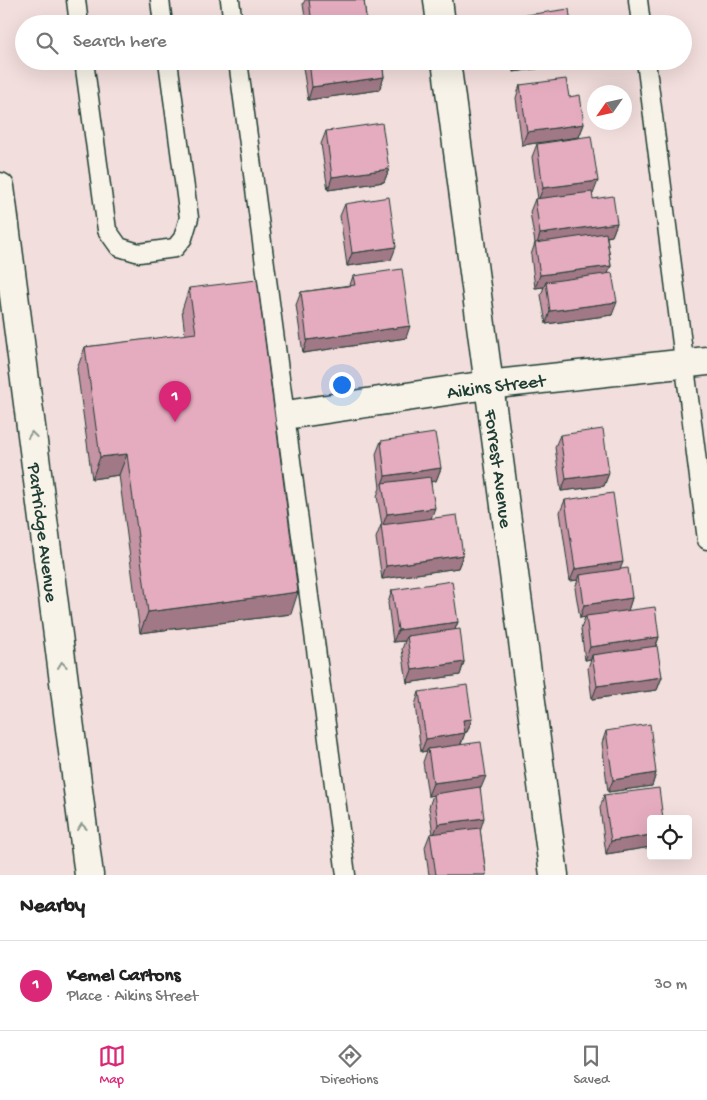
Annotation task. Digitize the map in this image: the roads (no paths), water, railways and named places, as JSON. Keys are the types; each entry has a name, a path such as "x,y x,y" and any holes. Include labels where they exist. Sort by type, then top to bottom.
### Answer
{"street":[{"path":"438,0 440,15"},
{"name":"Forrest Avenue","path":"447,70 487,385 554,875"},
{"name":"Partridge Avenue","path":"0,187 89,875"},
{"name":"Aikins Street","path":"286,415 487,385 696,362"}],"lane":[{"path":"76,0 78,15"},
{"path":"160,0 162,15"},
{"path":"230,0 232,15"},
{"path":"638,0 640,15"},
{"path":"85,70 108,230 119,247 139,252 175,248 183,238 189,218 169,70"},
{"path":"239,70 346,875"},
{"path":"647,70 696,362 707,540"}],"place":[{"name":"Kemel Cartons","path":"175,422"}]}
